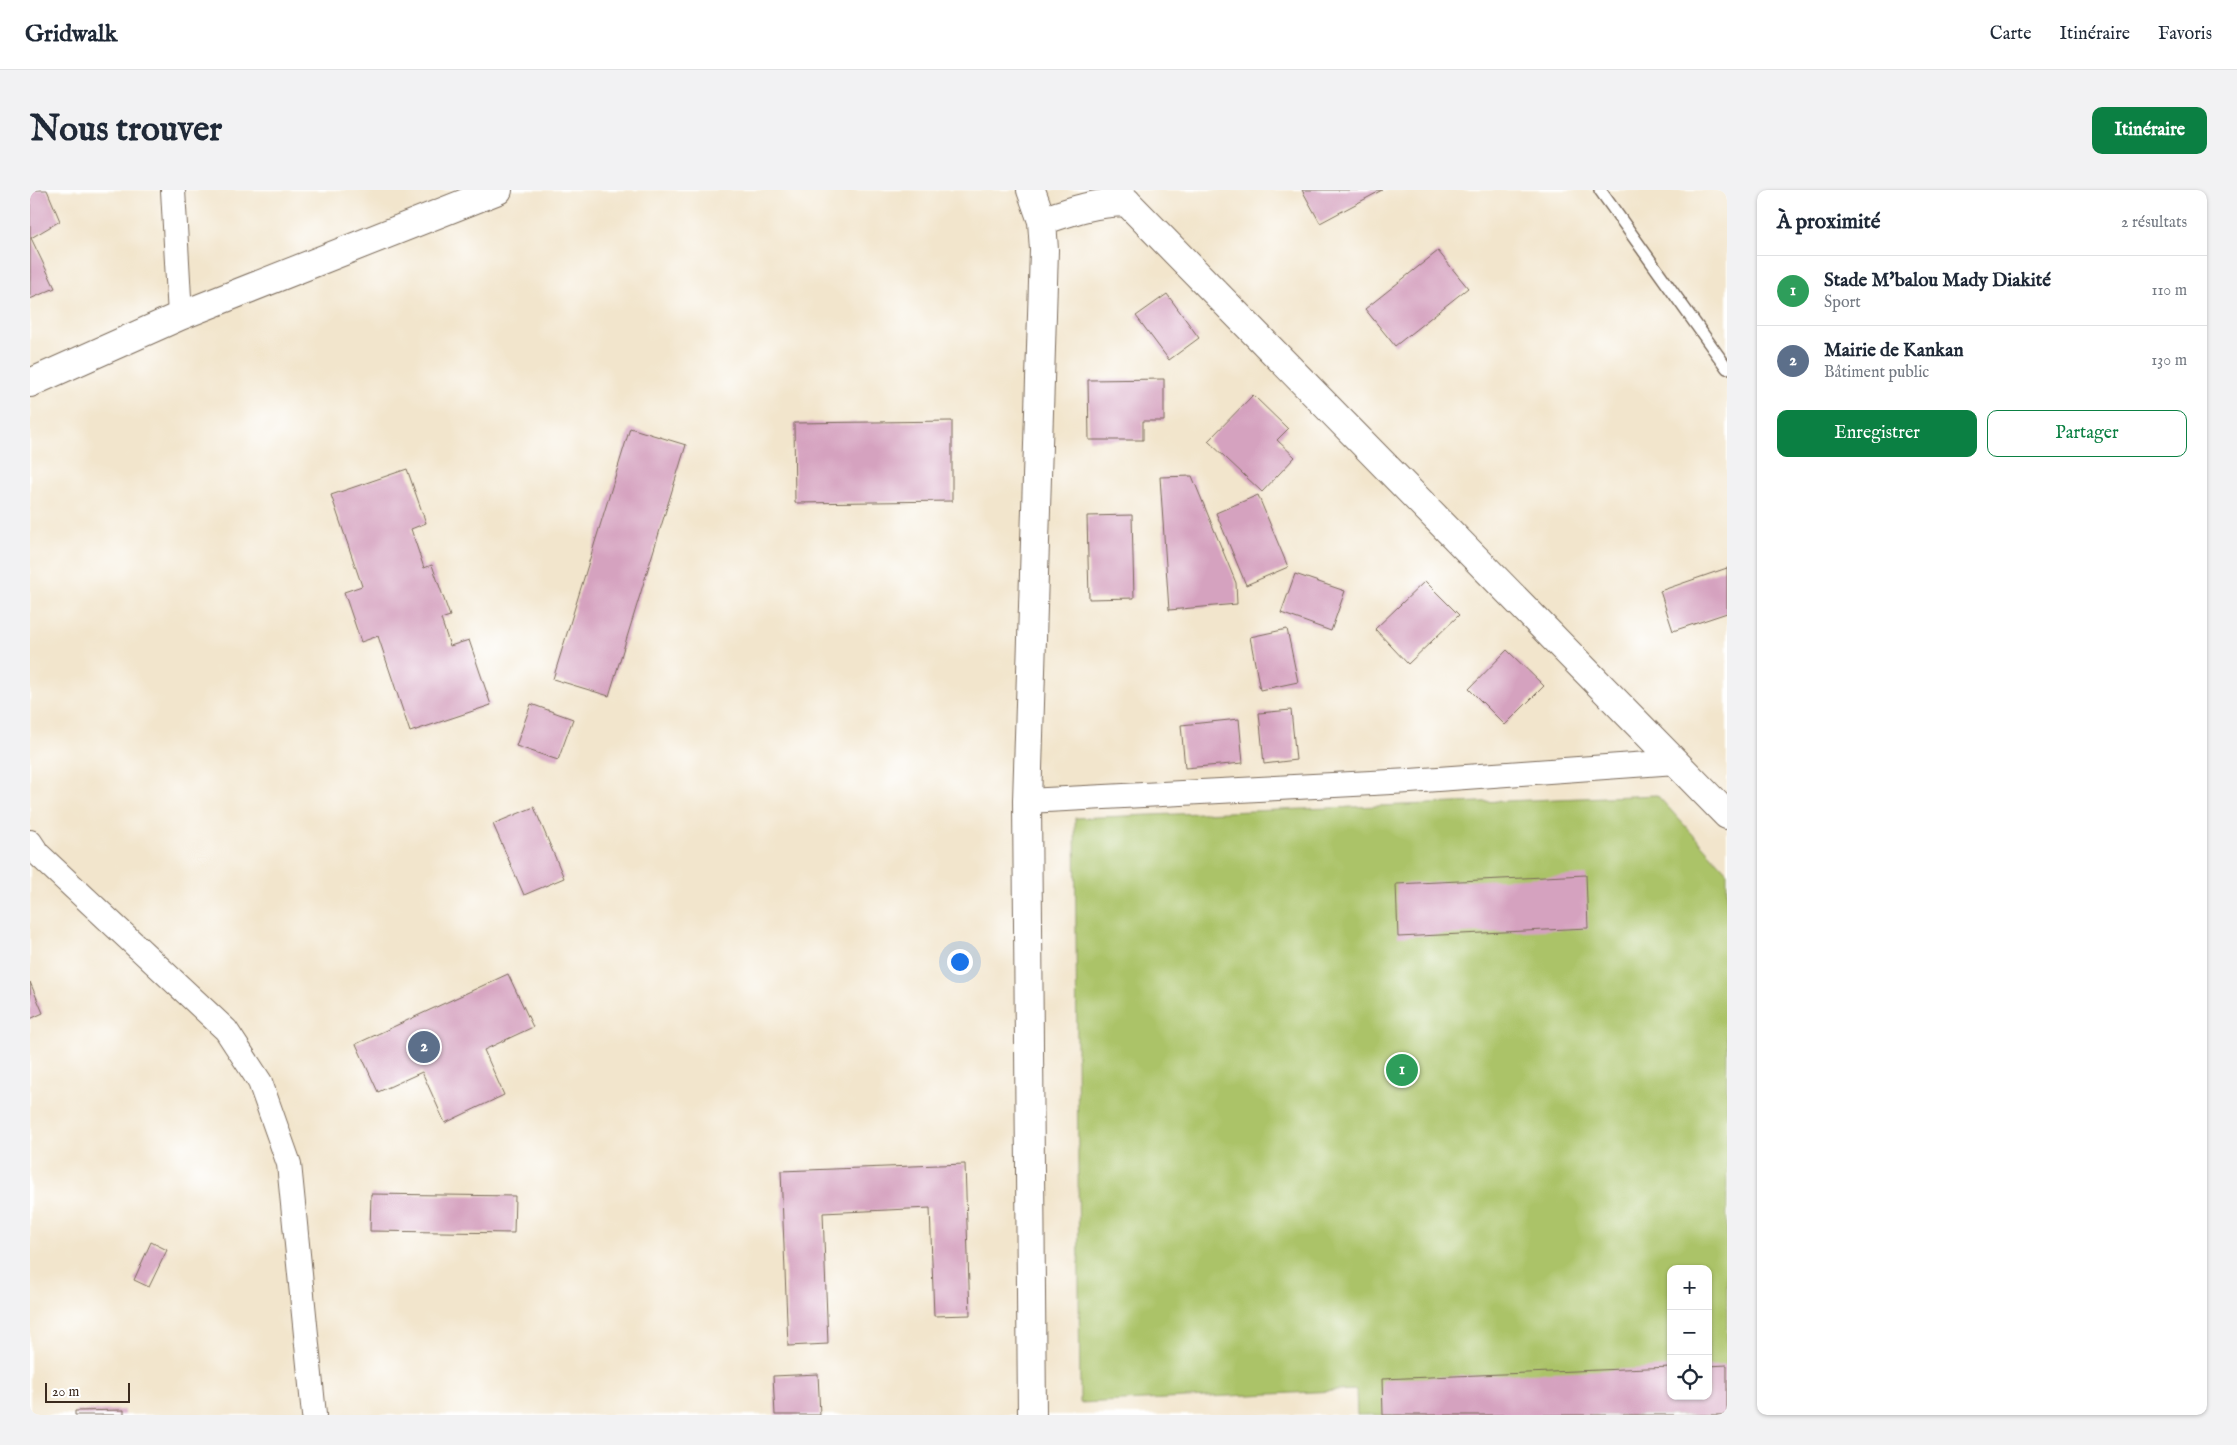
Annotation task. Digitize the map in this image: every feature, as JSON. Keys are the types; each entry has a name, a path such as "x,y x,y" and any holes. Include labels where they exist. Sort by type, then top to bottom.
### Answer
{"street":[{"path":"173,190 180,316"},
{"path":"30,383 180,316 498,190"},
{"path":"1031,190 1042,222 1044,250 1027,801 1032,1415"},
{"path":"1042,222 1082,206 1100,203 1121,196 1727,815"},
{"path":"1027,801 1410,781 1676,762"},
{"path":"30,842 38,854 226,1030 260,1082 289,1164 314,1415"}],"lane":[{"path":"1600,190 1727,368"}],"green space":[{"path":"1657,795 1727,872 1727,1415 1357,1415 1356,1390 1080,1403 1075,818"}],"building":[{"path":"30,190 47,190 60,221 31,238 55,288 30,299"},
{"path":"1302,190 1382,190 1320,223"},
{"path":"1438,251 1468,288 1395,346 1365,309"},
{"path":"1167,294 1199,338 1169,360 1136,316"},
{"path":"1164,379 1164,421 1143,421 1143,440 1089,440 1088,380"},
{"path":"1253,395 1288,429 1277,440 1295,457 1262,492 1208,441"},
{"path":"952,421 952,501 795,503 794,423"},
{"path":"630,428 686,445 609,696 553,679"},
{"path":"407,469 426,523 411,529 424,568 432,565 450,616 441,619 450,646 469,640 491,705 410,732 378,636 361,642 344,592 362,586 331,495"},
{"path":"1192,476 1236,583 1237,604 1169,610 1160,477"},
{"path":"1258,495 1288,567 1246,585 1216,513"},
{"path":"1132,515 1134,598 1089,599 1087,516"},
{"path":"1727,568 1727,613 1673,631 1660,591"},
{"path":"1295,574 1345,591 1331,631 1281,613"},
{"path":"1425,581 1459,615 1408,664 1375,629"},
{"path":"1287,629 1298,682 1260,690 1250,637"},
{"path":"1507,650 1544,686 1505,725 1469,689"},
{"path":"531,704 573,719 558,760 516,746"},
{"path":"1291,710 1296,760 1264,764 1259,713"},
{"path":"1239,719 1243,763 1185,768 1181,725"},
{"path":"534,807 564,878 524,895 493,824"},
{"path":"1586,875 1588,928 1398,937 1396,884"},
{"path":"508,974 533,1027 484,1050 504,1095 445,1123 422,1072 378,1092 356,1044"},
{"path":"30,982 43,1013 30,1019"},
{"path":"965,1164 970,1315 934,1316 930,1208 823,1213 828,1344 788,1346 781,1171"},
{"path":"371,1194 515,1196 514,1233 370,1231"},
{"path":"151,1242 167,1250 149,1287 134,1280"},
{"path":"1727,1365 1727,1415 1383,1415 1382,1379 1667,1367 1667,1400 1712,1400 1712,1366"},
{"path":"818,1374 820,1415 775,1415 773,1376"},
{"path":"124,1410 124,1415 75,1415 75,1411"}],"place":[{"name":"Mairie de Kankan","path":"424,1047"},
{"name":"Stade M'balou Mady Diakité","path":"1402,1070"}]}
